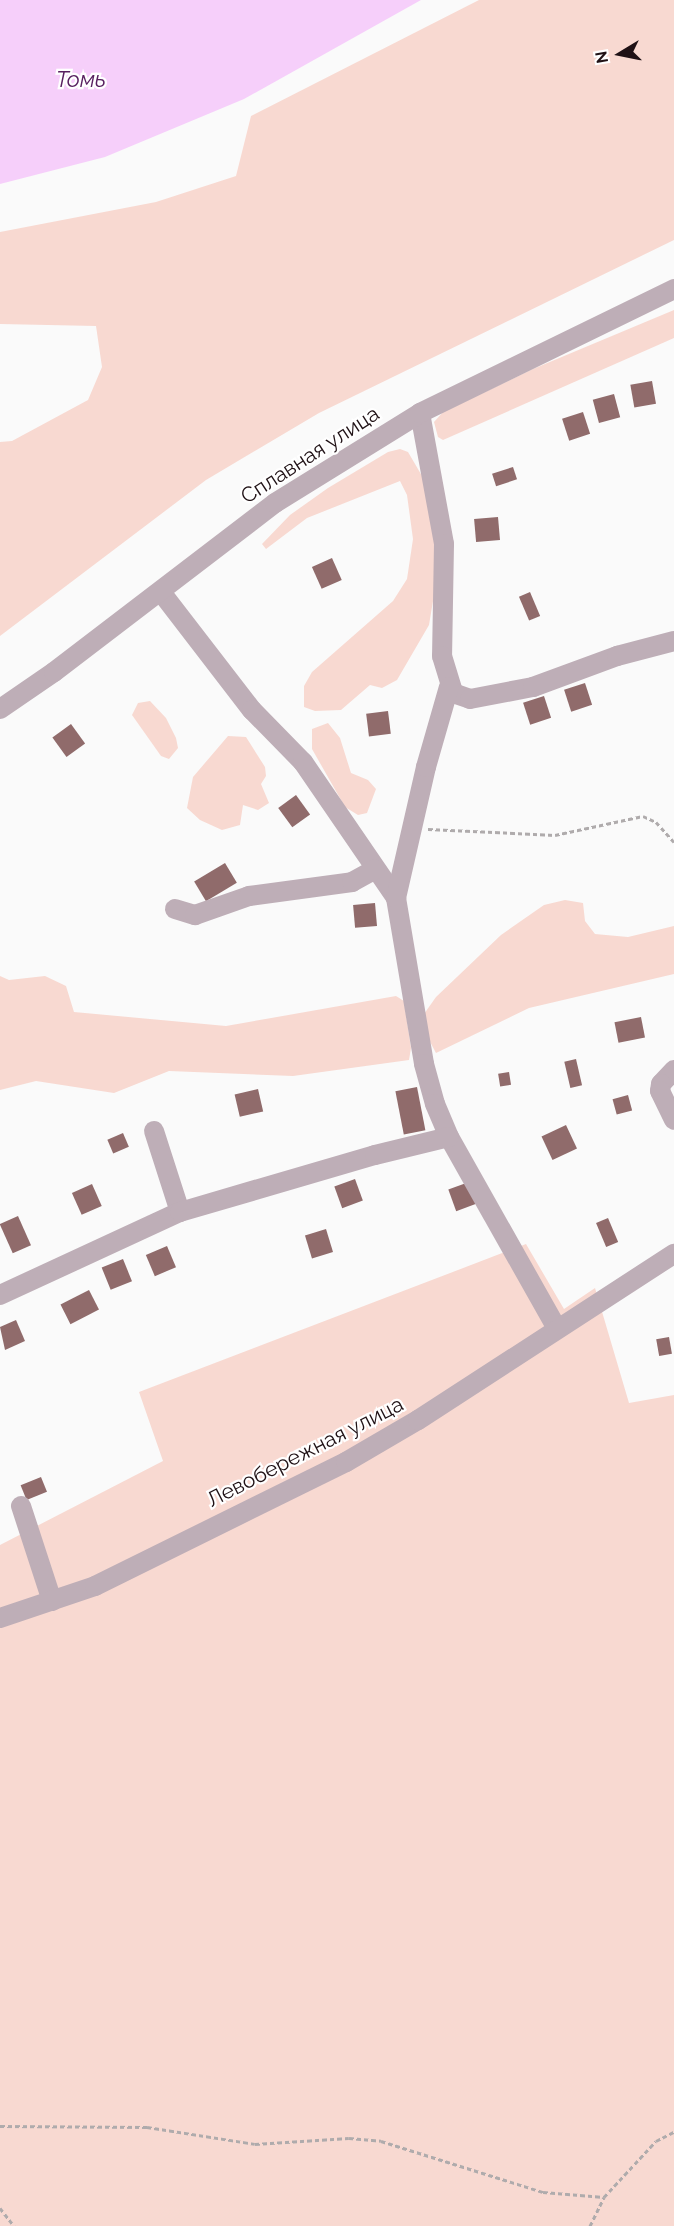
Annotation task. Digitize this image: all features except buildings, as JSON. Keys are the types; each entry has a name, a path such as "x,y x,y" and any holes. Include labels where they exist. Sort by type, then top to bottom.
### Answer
{"street":[{"name":"Сплавная улица","path":"0,709 161,592 275,502 420,413 674,289"},
{"path":"420,413 444,544 442,657 449,687 457,697 470,699 532,687 617,656 674,641"},
{"path":"161,592 252,710 303,762 396,898"},
{"path":"449,687 426,767 414,828 396,898 424,1064 449,1137 558,1329"},
{"path":"175,909 195,915 249,896 352,882 375,869"},
{"path":"674,1070 661,1084 660,1091 674,1120"},
{"path":"154,1131 180,1212"},
{"path":"0,1295 180,1212 375,1155 449,1137"},
{"name":"Левобережная улица","path":"0,1618 95,1586 346,1462 418,1420 674,1254"},
{"path":"21,1506 52,1601"}],"path":[{"path":"414,828 555,835 643,816 656,822 674,842"},
{"path":"0,2126 147,2127 255,2144 349,2138 381,2141 543,2192 604,2197"},
{"path":"590,2226 604,2197 657,2141 674,2132"},
{"path":"0,2208 14,2226"}],"shaded area":[{"path":"479,0 674,0 674,240 319,413 206,480 0,636 0,442 12,441 88,400 102,367 96,326 0,324 0,232 156,202 236,176 251,116"},
{"path":"674,310 674,338 443,440 438,437 434,422 443,412 533,369"},
{"path":"400,449 408,452 425,481 435,541 435,589 429,625 397,680 382,688 370,685 341,710 315,711 304,707 304,686 312,672 393,601 407,579 413,539 407,495 400,481 307,518 266,549 262,544 290,515 328,488 388,452"},
{"path":"150,701 166,718 176,738 178,748 169,759 161,756 132,715 138,703"},
{"path":"328,723 340,738 351,773 368,780 376,789 367,813 358,815 345,807 312,749 312,729"},
{"path":"228,736 246,737 265,767 266,776 261,784 269,803 258,810 243,805 240,825 222,830 200,820 187,808 193,777"},
{"path":"565,900 583,903 585,921 595,934 628,937 674,926 674,974 529,1008 436,1053 428,1038 424,1014 436,997 501,935 544,905"},
{"path":"0,976 9,980 45,976 66,986 74,1012 226,1026 396,996 404,1001 411,1048 409,1060 293,1076 169,1071 114,1093 36,1081 0,1090"},
{"path":"526,1244 564,1309 595,1288 629,1403 674,1395 674,2226 0,2226 0,1545 163,1461 139,1392"}],"water":[{"name":"Томь","path":"0,0 421,0 244,99 105,157 0,184"}]}
